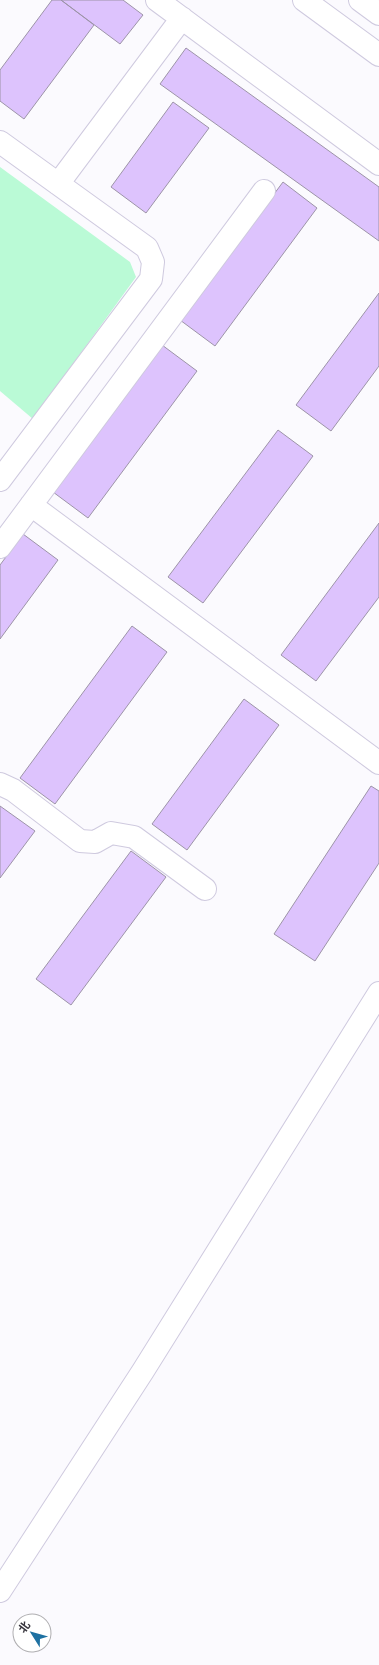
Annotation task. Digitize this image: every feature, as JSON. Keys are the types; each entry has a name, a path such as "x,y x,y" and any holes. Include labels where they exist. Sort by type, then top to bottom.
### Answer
{"street":[{"path":"159,0 379,164"},
{"path":"304,0 379,55"},
{"path":"360,0 379,14"},
{"path":"58,184 182,18"},
{"path":"0,142 148,248 153,262 151,279 0,480"},
{"path":"0,547 264,191"},
{"path":"31,505 379,763"},
{"path":"0,784 12,790 80,841 95,842 110,832 134,837 205,889"},
{"path":"0,1591 143,1371 379,993"}],"green space":[{"path":"0,167 130,262 136,277 33,419 0,391"}],"building":[{"path":"52,0 61,0 94,25 24,119 0,101 0,70"},
{"path":"61,0 123,0 143,15 120,44"},
{"path":"186,48 379,187 379,241 160,84"},
{"path":"173,102 209,128 146,213 111,187"},
{"path":"283,182 317,208 215,346 180,320"},
{"path":"379,293 379,366 331,431 296,405"},
{"path":"162,345 197,371 88,518 53,492"},
{"path":"278,430 313,456 203,603 168,577"},
{"path":"379,523 379,597 316,681 281,655"},
{"path":"23,534 58,560 0,639 0,565"},
{"path":"132,626 167,652 55,804 20,778"},
{"path":"244,699 279,725 187,850 152,824"},
{"path":"371,786 379,791 379,863 315,961 274,934"},
{"path":"0,806 35,831 0,878"},
{"path":"131,851 166,877 71,1005 36,979"}]}
